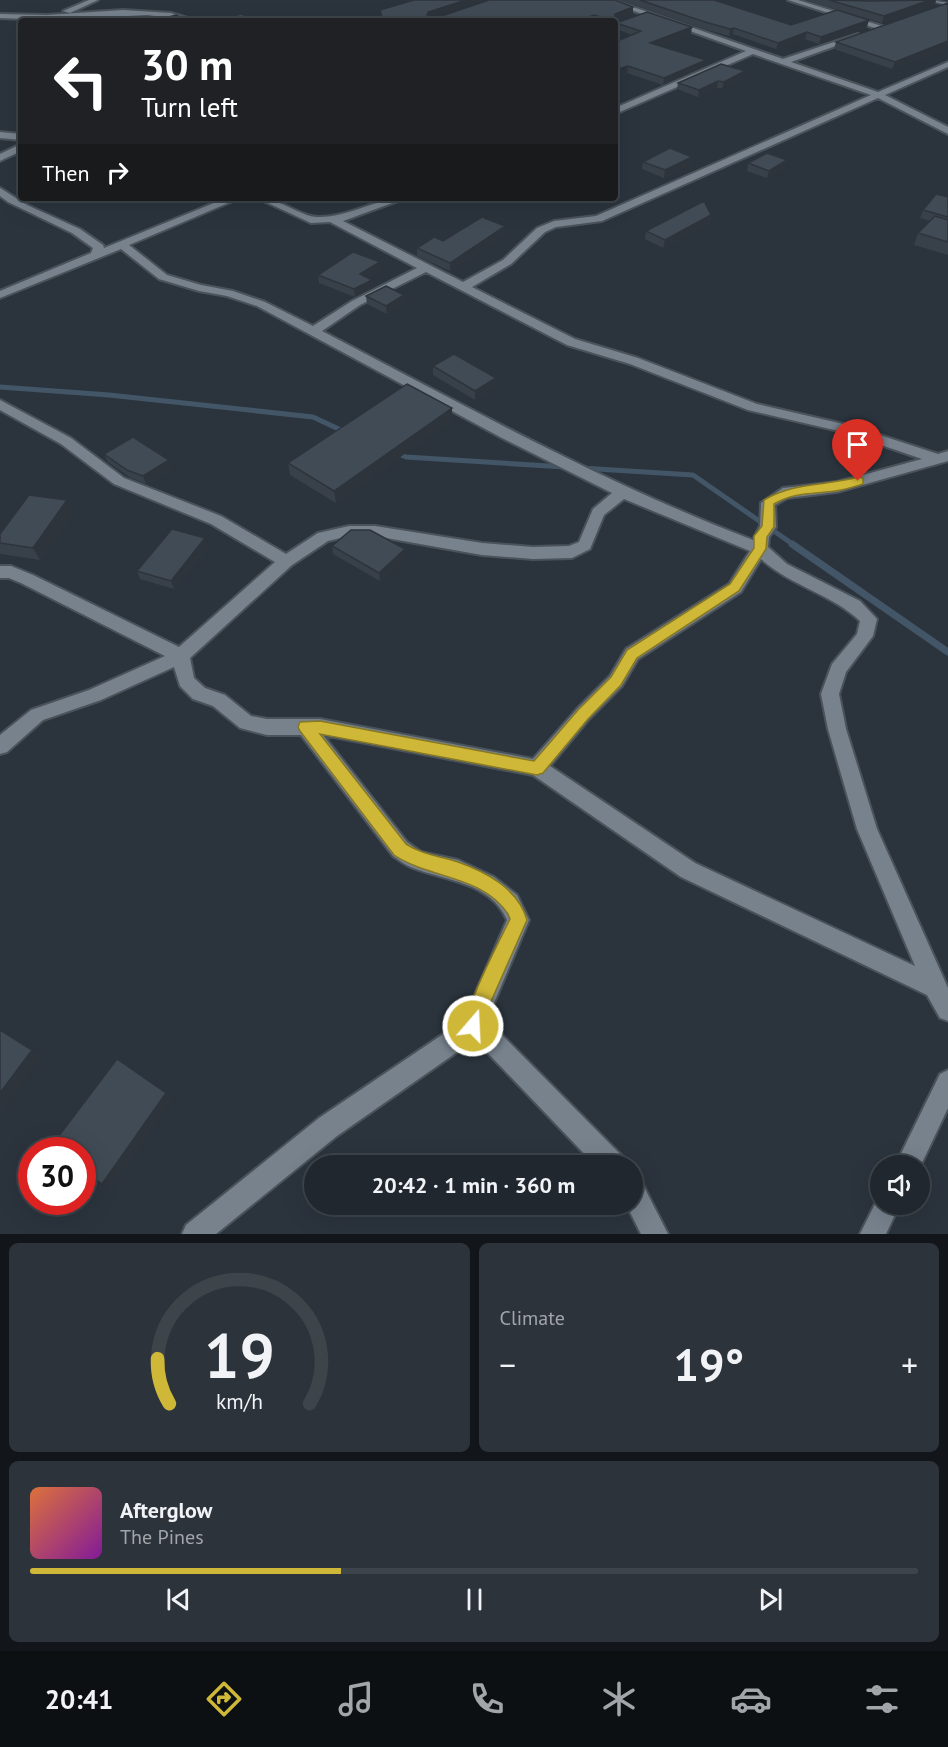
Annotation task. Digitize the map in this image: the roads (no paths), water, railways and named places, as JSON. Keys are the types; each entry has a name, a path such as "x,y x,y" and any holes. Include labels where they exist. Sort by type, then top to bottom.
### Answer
{"street":[{"path":"56,16 95,0"},
{"path":"606,0 876,94 948,131"},
{"path":"791,0 881,27"},
{"path":"128,3 141,9 137,13"},
{"path":"934,4 948,4"},
{"path":"79,6 86,14"},
{"path":"35,18 156,12 186,18"},
{"path":"635,18 646,14"},
{"path":"0,16 18,18"},
{"path":"870,31 892,23"},
{"path":"783,62 859,35"},
{"path":"618,110 753,51"},
{"path":"463,287 507,262 541,230 554,224 598,219 948,64"},
{"path":"0,135 18,137"},
{"path":"0,158 18,149"},
{"path":"2,195 89,238 99,247 96,256"},
{"path":"0,295 228,201"},
{"path":"269,201 315,221 334,220 392,201"},
{"path":"334,220 571,342 643,365 753,407 847,429 942,457"},
{"path":"122,245 163,277 261,304 560,464 700,527 760,549 781,568 854,605 869,620 865,636 838,669 830,693 837,729 867,829 935,987 948,1010"},
{"path":"314,331 356,303 426,268"},
{"path":"0,404 66,441 119,481 216,520 286,561"},
{"path":"537,768 583,714 616,681 632,654 735,588 760,549 760,536 768,527 768,502 783,494 837,487 942,457"},
{"path":"0,746 37,715 95,695 181,656 286,561 323,537 349,531 375,531 482,549 533,553 572,552 585,545 598,513 622,493"},
{"path":"0,572 11,572 27,579 181,656"},
{"path":"181,656 186,681 199,694 219,700 246,723 267,727 320,727 537,768 688,870 935,987"},
{"path":"195,1234 328,1127 473,1026 518,920 516,911 510,902 487,884 458,870 416,860 400,849 306,727"},
{"path":"473,1026 492,1041 603,1155"},
{"path":"912,1155 948,1082"},
{"path":"643,1211 655,1234"},
{"path":"873,1234 882,1215"}],"waterway":[{"path":"0,387 109,395 313,417 345,432"},
{"path":"396,453 406,457 565,467"},
{"path":"581,468 693,475 794,545"},
{"path":"792,544 948,652"}]}
